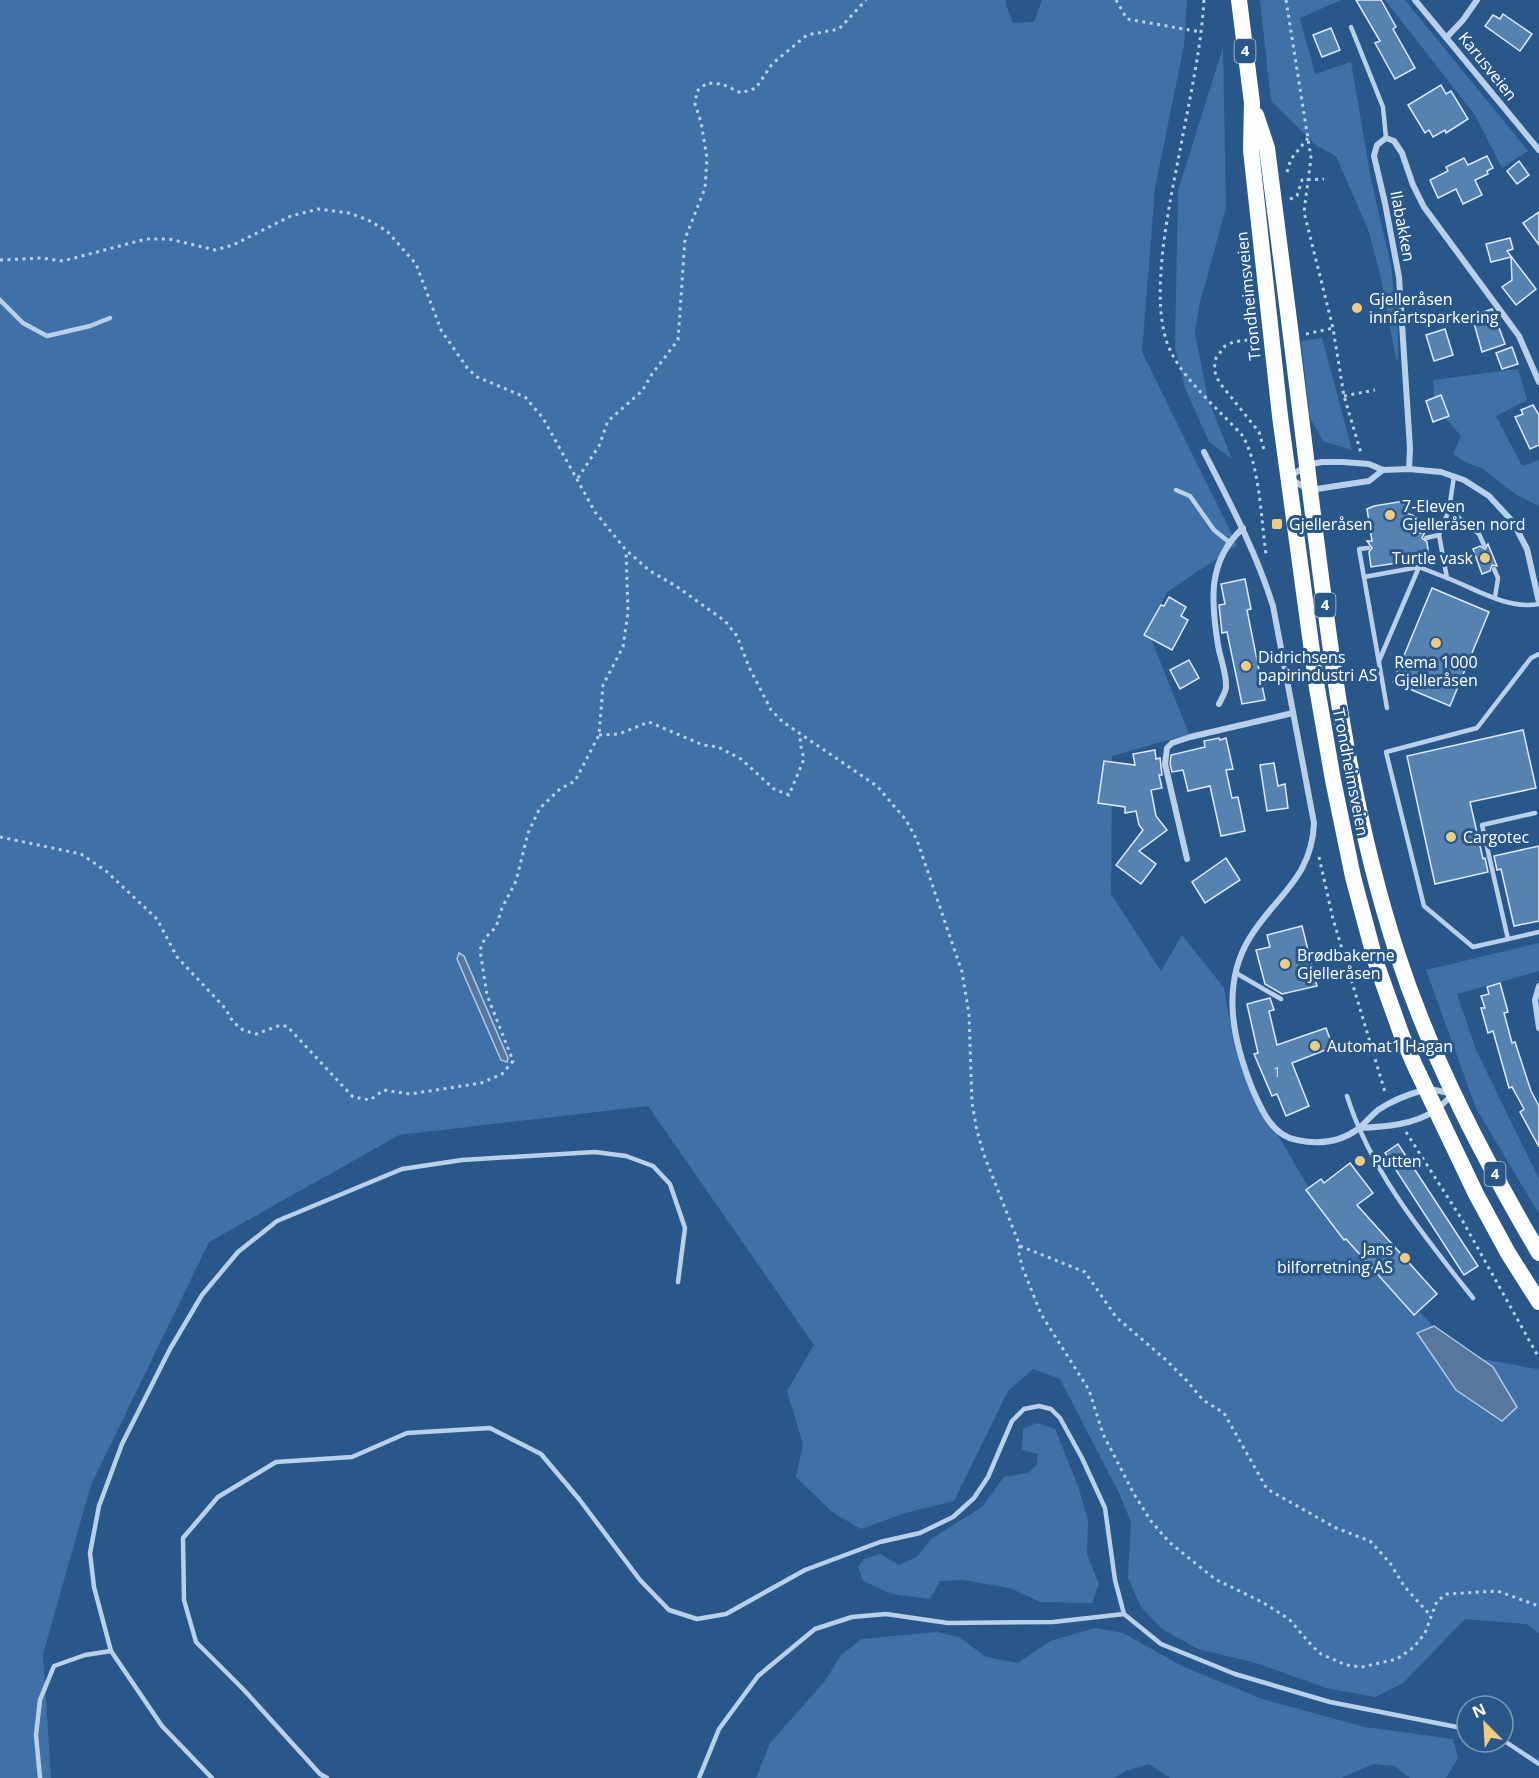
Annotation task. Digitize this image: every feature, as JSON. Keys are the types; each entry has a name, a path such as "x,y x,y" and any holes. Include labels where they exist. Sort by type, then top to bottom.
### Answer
{"highway":[{"name":"Trondheimsveien","path":"1239,0 1252,103 1252,160 1288,478 1321,709 1353,877 1376,963 1402,1036 1425,1089 1492,1222 1539,1302"},
{"name":"Trondheimsveien","path":"1252,103 1267,148 1336,686 1361,822 1376,884 1402,967 1424,1026 1454,1093 1514,1211 1539,1253"}],"street":[{"name":"Karusveien","path":"1415,0 1539,150"},
{"path":"1447,37 1477,0"},
{"name":"Ilabakken","path":"1409,469 1410,448 1399,277 1374,156 1377,145 1386,138 1394,141 1402,153 1413,185 1424,207 1519,336 1539,382"},
{"path":"1204,452 1243,528 1273,606 1314,823 1314,836 1303,868 1285,895 1250,938 1240,956 1236,973 1231,1002 1238,1048 1258,1103 1276,1129 1295,1140 1313,1142 1341,1139 1358,1128 1378,1110 1425,1089 1454,1093"},
{"path":"1383,471 1369,481 1310,490 1288,478 1307,465 1322,462 1364,464 1383,471 1409,469 1441,472 1454,476 1489,496 1513,522 1527,549 1539,603"},
{"path":"1219,704 1227,687 1218,644 1213,596 1219,561 1229,542 1243,528"},
{"path":"1187,860 1165,764 1167,748 1172,743 1190,737 1293,713"},
{"path":"1539,986 1535,1000 1539,1029"},
{"path":"1358,1128 1392,1125 1418,1118 1435,1110 1454,1093"}],"lane":[{"name":"Ilabakken","path":"1352,27 1383,107 1386,138"},
{"path":"0,300 23,323 47,336 90,326 110,318"},
{"path":"1447,578 1439,535 1449,510 1454,476"},
{"path":"1176,490 1190,496 1214,530 1229,542"},
{"path":"1449,510 1479,534 1484,545"},
{"path":"1426,538 1439,535"},
{"path":"1368,548 1359,549 1387,708"},
{"path":"1364,577 1419,567 1511,604 1527,606 1539,603"},
{"path":"1379,662 1419,567"},
{"path":"1494,569 1498,578 1495,597"},
{"path":"1539,654 1531,658 1477,728 1386,752 1424,906 1473,947 1539,932"},
{"path":"1508,939 1482,825 1534,813"},
{"path":"1236,973 1281,999"},
{"path":"1347,1096 1358,1128 1377,1164 1408,1211 1473,1298"},
{"path":"212,1778 162,1726 111,1651 94,1587 90,1553 99,1506 122,1444 170,1349 202,1295 238,1252 277,1221 402,1169 462,1160 595,1152 626,1156 653,1166 670,1184 685,1228 678,1281"},
{"path":"327,1778 320,1774 244,1690 196,1642 184,1600 183,1538 218,1497 276,1462 352,1457 407,1433 490,1428 541,1454 579,1499 640,1580 669,1610 697,1618 726,1614 805,1570 880,1542 920,1533 953,1517 974,1498 988,1477 1012,1421 1024,1409 1039,1406 1051,1409 1060,1418 1105,1508 1115,1580 1124,1614 1161,1644 1234,1674 1330,1702 1455,1727"},
{"path":"699,1778 719,1730 758,1676 815,1629 852,1617 886,1614 948,1623 1053,1622 1124,1614"},
{"path":"40,1778 36,1735 40,1700 54,1666 85,1654 111,1651"},
{"path":"1515,1748 1539,1764"}],"path":[{"path":"578,478 598,446 608,420 642,392 652,374 678,340 685,239 705,188 707,158 701,122 695,104 697,91 707,83 722,84 741,93 756,88 772,64 807,35 839,29 866,0"},
{"path":"1116,0 1127,19 1201,32"},
{"path":"1286,0 1311,158 1304,212 1333,328 1344,396 1364,464"},
{"path":"1287,172 1291,159 1308,138"},
{"path":"1290,199 1297,196 1302,180 1324,179"},
{"path":"0,260 42,258 63,261 146,239 169,239 214,250 233,245 291,216 318,209 349,213 368,220 387,231 416,264 441,330 468,369 477,377 525,397 543,418 595,512 626,550 650,572 676,586 725,621 737,636 749,667 771,710 783,722 877,786 900,812 917,840 963,972 969,1014 972,1103 977,1131 984,1155 1020,1246 1018,1250 1023,1269 1041,1314 1089,1390 1103,1434 1134,1494 1151,1521 1169,1542 1215,1579 1262,1602 1288,1619 1321,1654 1346,1665 1362,1667 1397,1659 1414,1647 1425,1633 1437,1601 1448,1594 1497,1591 1539,1606"},
{"path":"1305,334 1333,328"},
{"path":"1260,338 1233,342 1226,346 1216,358 1214,370 1219,382 1258,432 1265,453"},
{"path":"1344,396 1375,390"},
{"path":"0,837 81,854 106,871 157,920 177,957 225,1008 233,1022 243,1030 256,1034 278,1026 287,1026 353,1097 370,1100 384,1090 411,1094 470,1085 502,1074 513,1061 487,995 480,950 485,938 496,927 502,908 516,881 528,833 540,808 560,789 575,781 600,735 603,685 623,647 628,612 626,550"},
{"path":"600,735 619,734 649,722 703,745 718,747 741,759 774,789 789,795 804,759 800,743 801,733"},
{"path":"1405,1130 1461,1218 1539,1358"},
{"path":"1020,1246 1085,1272 1116,1317 1166,1359 1203,1400 1224,1413 1267,1489 1336,1528 1370,1541 1390,1563 1404,1586 1431,1616"}],"shaded area":[{"path":"0,0 1006,0 1013,23 1034,22 1042,0 1187,0 1184,45 1155,188 1142,352 1237,545 1167,592 1148,631 1189,734 1112,756 1111,894 1161,971 1182,935 1224,988 1228,1013 1245,1068 1268,1118 1317,1202 1460,1355 1539,1371 1539,1633 1526,1624 1465,1619 1403,1683 1375,1697 1326,1688 1256,1663 1198,1649 1162,1629 1141,1607 1128,1578 1131,1522 1119,1493 1060,1379 1033,1369 1008,1391 954,1501 905,1513 861,1529 832,1512 796,1477 803,1444 787,1391 814,1345 648,1106 399,1135 209,1242 91,1485 43,1654 51,1778 0,1778","holes":["459,953 464,956 508,1058 506,1062 501,1060 457,959"]},
{"path":"1260,0 1341,0 1300,18 1315,74 1351,62 1371,179 1391,266 1398,335 1398,360 1369,232 1336,156 1317,146 1271,101"},
{"path":"1385,0 1405,0 1528,151 1502,168 1475,115"},
{"path":"1223,47 1226,208 1199,306 1195,334 1208,399 1232,459 1209,442 1185,388 1175,347 1178,191"},
{"path":"1322,338 1352,450 1323,441 1310,418 1301,341"},
{"path":"1518,369 1527,400 1496,416 1522,466 1539,460 1539,506 1515,494 1483,469 1453,454 1461,436 1435,406 1433,380"},
{"path":"1539,943 1539,971 1457,994 1476,1050 1539,1179 1539,1214 1476,1108 1426,970"},
{"path":"459,953 464,956 508,1058 507,1062 501,1060 457,959"},
{"path":"1434,1326 1493,1367 1517,1407 1502,1421 1456,1390 1417,1333"},
{"path":"1037,1423 1055,1429 1078,1486 1088,1520 1087,1554 1099,1584 1092,1603 1040,1602 1010,1588 963,1580 940,1581 930,1599 892,1594 863,1581 858,1567 864,1559 880,1554 899,1565 918,1556 931,1539 982,1507 1004,1477 1028,1473 1037,1464 1038,1454 1022,1450 1023,1429"},
{"path":"1095,1628 1123,1633 1182,1666 1262,1699 1365,1727 1453,1739 1455,1754 1458,1758 1446,1778 1410,1778 1394,1766 1374,1764 1341,1778 1170,1778 1149,1764 1126,1771 1114,1778 756,1778 770,1743 825,1681 841,1655 862,1639 937,1632 959,1637 986,1657 1018,1663 1050,1641"}],"building":[{"path":"1356,0 1381,0 1396,27 1393,29 1415,68 1395,79 1375,43 1380,41"},
{"path":"1503,14 1532,34 1520,51 1485,26 1493,15 1500,19"},
{"path":"1331,28 1340,50 1322,57 1313,35"},
{"path":"1441,85 1446,94 1451,91 1468,119 1446,133 1445,130 1433,137 1429,130 1425,133 1408,105"},
{"path":"1487,156 1493,168 1487,171 1488,174 1475,180 1482,195 1463,204 1456,189 1438,198 1430,180 1448,171 1446,167 1464,158 1468,165"},
{"path":"1519,161 1529,175 1517,184 1507,171"},
{"path":"1539,212 1539,245 1523,223"},
{"path":"1510,238 1513,249 1507,251 1536,289 1516,305 1502,287 1512,280 1511,257 1491,262 1486,244"},
{"path":"1492,309 1505,344 1482,352 1472,316"},
{"path":"1445,329 1453,355 1434,361 1426,335"},
{"path":"1512,347 1518,364 1502,369 1496,353"},
{"path":"1441,395 1449,416 1433,422 1426,401"},
{"path":"1533,405 1539,415 1539,445 1530,449 1515,417 1523,414 1521,410"},
{"path":"1404,501 1406,513 1418,517 1420,533 1425,532 1422,538 1427,542 1429,558 1371,567 1369,552 1372,548 1367,541 1372,541 1367,509"},
{"name":"Turtle vask","path":"1488,544 1497,566 1492,565 1490,571 1482,574 1473,549 1480,546 1485,549"},
{"name":"Didrichsens papirindustri AS","path":"1245,579 1251,609 1247,610 1265,700 1242,704 1227,632 1222,633 1219,605 1225,604 1221,584"},
{"path":"1432,588 1489,612 1450,706 1393,682"},
{"path":"1169,597 1186,607 1181,616 1188,620 1172,650 1144,635 1161,605 1164,606"},
{"path":"1189,660 1199,678 1180,689 1170,670"},
{"name":"Cargotec","path":"1523,730 1536,788 1470,802 1488,872 1435,884 1407,756"},
{"path":"1219,738 1220,740 1226,738 1233,769 1226,770 1232,798 1238,797 1245,831 1221,836 1210,786 1188,791 1183,770 1172,772 1170,764 1171,755 1205,747 1204,741"},
{"path":"1155,750 1156,759 1160,758 1162,775 1159,775 1162,788 1151,790 1156,816 1167,830 1139,851 1156,864 1141,884 1116,865 1143,830 1139,825 1136,811 1125,813 1125,807 1098,803 1104,761 1135,765 1133,754"},
{"path":"1274,763 1278,786 1285,784 1288,808 1267,811 1260,765"},
{"path":"1539,846 1539,921 1514,926 1501,869 1497,870 1494,856"},
{"path":"1226,858 1240,880 1205,903 1192,882"},
{"name":"Brødbakerne Gjelleråsen","path":"1302,926 1317,986 1282,994 1265,984 1256,950 1270,947 1267,935"},
{"path":"1500,983 1508,1012 1504,1013 1512,1043 1515,1042 1531,1091 1539,1106 1539,1147 1520,1112 1524,1109 1512,1087 1509,1088 1493,1031 1488,1033 1481,1008 1485,1008 1481,996 1489,994 1487,987"},
{"path":"1270,998 1274,1010 1269,1011 1277,1045 1326,1028 1333,1047 1292,1063 1309,1106 1286,1116 1277,1094 1272,1096 1254,1054 1258,1053 1247,1004"},
{"path":"1398,1144 1478,1266 1464,1275 1385,1153"},
{"path":"1350,1163 1373,1193 1357,1205 1437,1294 1414,1315 1346,1239 1344,1240 1306,1190 1321,1179 1324,1183"}],"place":[{"name":"Gjelleråsen innfartsparkering","path":"1357,308"},
{"name":"7-Eleven Gjelleråsen nord","path":"1390,515"},
{"name":"Gjelleråsen","path":"1277,524"},
{"name":"Turtle vask","path":"1485,558"},
{"name":"Rema 1000 Gjelleråsen","path":"1436,643"},
{"name":"Didrichsens papirindustri AS","path":"1246,666"},
{"name":"Cargotec","path":"1451,837"},
{"name":"Brødbakerne Gjelleråsen","path":"1285,964"},
{"name":"Automat1 Hagan","path":"1315,1046"},
{"name":"Putten","path":"1360,1161"},
{"name":"Jans bilforretning AS","path":"1405,1258"}]}
